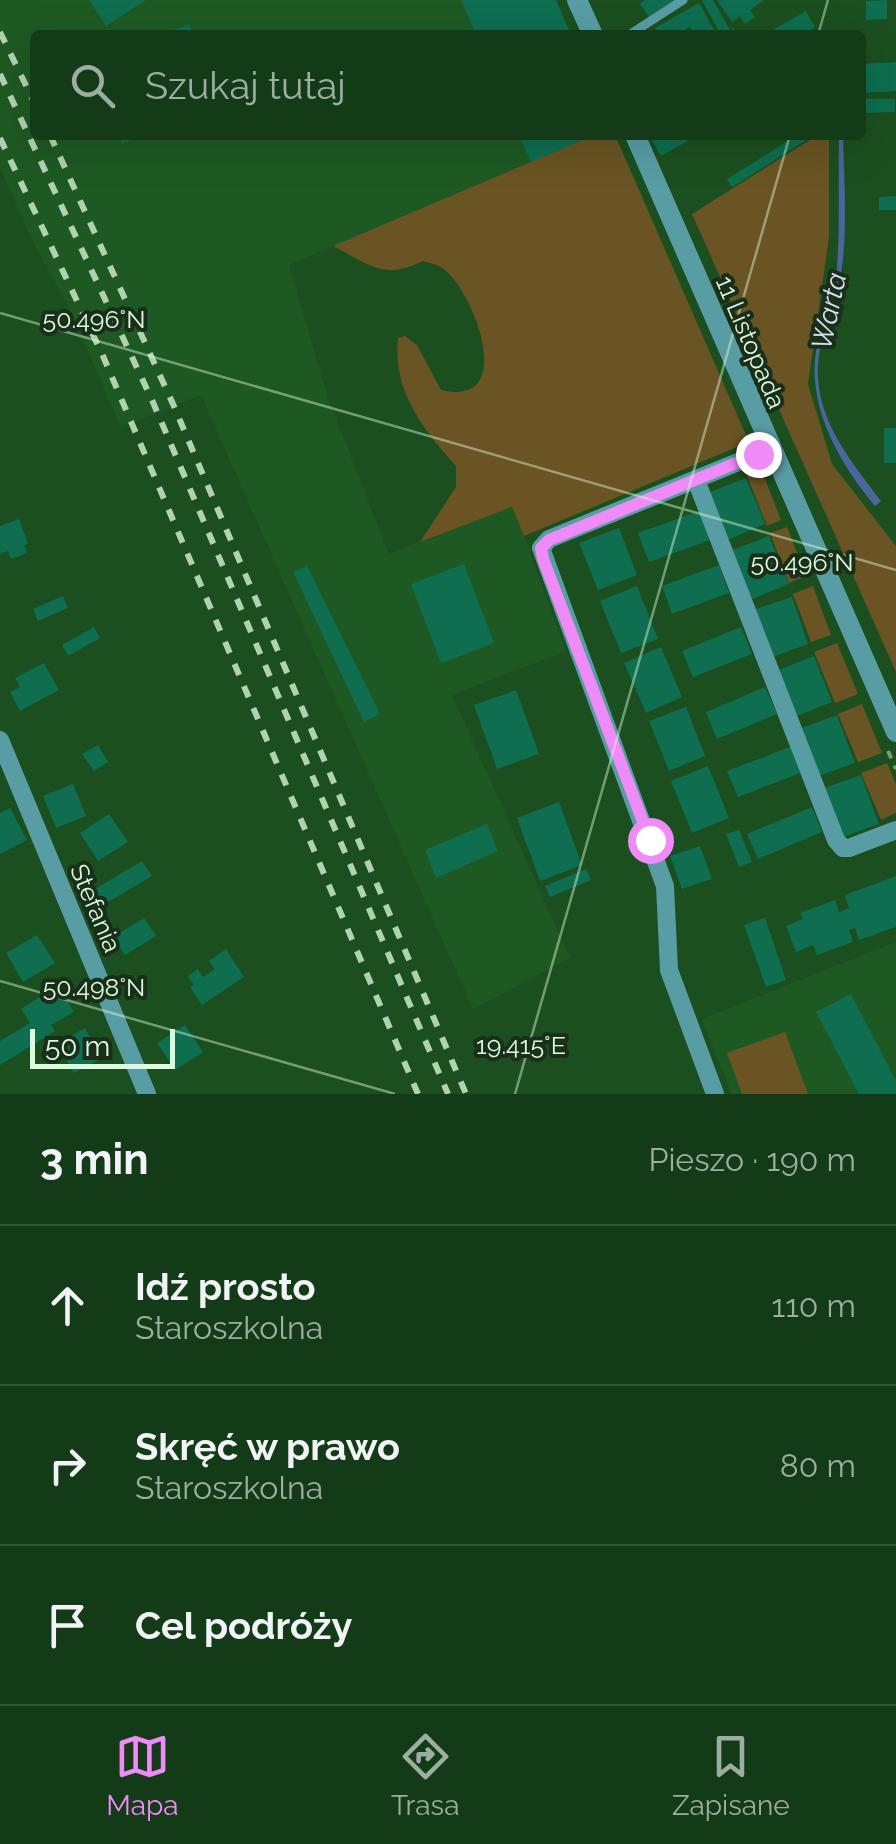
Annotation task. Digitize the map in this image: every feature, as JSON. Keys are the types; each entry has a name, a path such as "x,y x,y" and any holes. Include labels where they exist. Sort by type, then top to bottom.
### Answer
{"street":[{"path":"577,0 591,30"},
{"name":"11 Listopada","path":"637,140 896,732"},
{"path":"715,1094 669,970 666,886 541,554 549,540 770,449"},
{"path":"696,480 838,845 849,848 896,830"},
{"name":"Stefania","path":"0,740 147,1094"}],"lane":[{"path":"637,30 684,0"}],"shaded area":[{"path":"0,0 556,0 569,30 30,30 30,140 582,140 289,265 328,398 389,554 512,507 524,536 566,651 452,695 570,958 473,1009 201,395 121,427 68,306 34,244 0,168"},
{"path":"582,140 617,140 749,442 524,536 512,507 420,542 456,487 456,466 412,408 400,375 398,338 405,336 417,345 441,390 464,391 478,382 484,367 477,324 457,283 440,267 423,261 397,270 376,268 333,246"},
{"path":"810,140 829,140 829,237 808,384 832,464 896,546 896,672 692,214"},
{"path":"762,471 781,520 767,526 747,476"},
{"path":"787,527 806,576 789,583 770,533"},
{"path":"813,586 831,635 811,642 793,594"},
{"path":"837,643 858,694 835,703 814,652"},
{"path":"862,704 882,753 858,762 838,714"},
{"path":"887,763 896,784 896,813 881,820 861,773"},
{"path":"896,942 896,1094 732,1094 702,1019"},
{"path":"785,1032 808,1094 742,1094 727,1053"}],"water":[{"name":"Warta","path":"839,140 843,140 843,257 818,371 825,412 833,431 881,501 875,506 838,452 816,389 817,346 834,296"}],"building":[{"path":"89,0 146,0 106,26"},
{"path":"461,0 556,0 569,30 474,30"},
{"path":"645,0 675,0 649,17 640,4"},
{"path":"702,0 713,0 730,30 718,30"},
{"path":"717,0 764,0 750,10 755,17 745,24 740,16 732,22"},
{"path":"887,0 887,19 866,20 866,1"},
{"path":"699,3 714,30 690,27 655,28"},
{"path":"806,11 815,27 810,30 773,30"},
{"path":"896,62 896,91 866,93 866,64"},
{"path":"866,99 895,99 895,112 866,113"},
{"path":"521,140 582,140 531,162"},
{"path":"652,140 689,140 661,156"},
{"path":"790,140 806,140 732,187 727,179"},
{"path":"896,196 896,210 879,210 879,197"},
{"path":"884,428 896,428 896,463 884,463"},
{"path":"746,478 765,524 725,541 707,493"},
{"path":"699,511 710,540 649,562 638,533"},
{"path":"19,519 28,544 24,545 27,553 11,559 8,551 0,554 0,526"},
{"path":"619,528 637,575 598,590 579,543"},
{"path":"769,536 789,584 750,600 730,551"},
{"path":"464,564 494,643 441,663 411,584"},
{"path":"719,565 729,593 672,614 662,586"},
{"path":"307,566 380,714 364,722 293,572"},
{"path":"637,586 658,639 621,653 600,601"},
{"path":"63,596 68,608 38,621 33,609"},
{"path":"792,597 808,644 770,658 753,610"},
{"path":"94,627 100,638 68,656 62,645"},
{"path":"741,627 752,654 693,677 682,651"},
{"path":"661,647 682,697 646,713 624,663"},
{"path":"814,656 832,702 794,717 776,671"},
{"path":"44,663 59,690 20,711 10,692 20,687 15,678"},
{"path":"765,687 777,714 717,739 706,712"},
{"path":"516,690 539,754 497,769 474,705"},
{"path":"686,707 705,756 669,771 649,721"},
{"path":"837,715 855,763 816,777 799,729"},
{"path":"98,745 108,762 94,771 82,754"},
{"path":"790,747 800,773 738,797 727,771"},
{"path":"708,766 729,818 692,833 671,781"},
{"path":"861,775 879,824 840,838 821,789"},
{"path":"73,784 86,816 56,828 43,796"},
{"path":"559,802 582,865 540,881 517,818"},
{"path":"812,807 822,832 758,859 747,834"},
{"path":"10,808 27,840 0,854 0,813"},
{"path":"109,814 128,842 98,861 80,833"},
{"path":"487,824 498,851 436,878 425,850"},
{"path":"739,830 752,862 739,867 726,834"},
{"path":"700,846 712,879 682,889 670,856"},
{"path":"142,861 152,876 98,908 90,892"},
{"path":"586,869 591,880 550,897 545,886"},
{"path":"896,876 896,927 859,940 855,928 849,930 853,942 817,955 813,945 796,952 786,926 803,919 800,913 835,900 839,912 849,908 845,895"},
{"path":"144,918 156,936 125,955 113,937"},
{"path":"765,918 786,980 766,987 744,925"},
{"path":"37,935 55,963 23,982 6,953"},
{"path":"226,949 244,977 202,1005 188,976 198,969 203,977 215,969 209,961"},
{"path":"58,985 74,1012 51,1025 55,1031 0,1065 0,1041 30,1023 21,1009"},
{"path":"851,994 896,1081 896,1094 859,1094 816,1012"},
{"path":"185,1025 203,1052 175,1070 157,1043"},
{"path":"85,1028 102,1058 74,1073 57,1044"}],"railway":[{"path":"0,32 30,94"},
{"path":"0,74 30,138"},
{"path":"0,138 103,356 418,1094"},
{"path":"31,140 152,400 448,1094"},
{"path":"52,140 173,404 466,1094"}],"route":[{"path":"650,840 541,548 549,540 758,454"}]}
